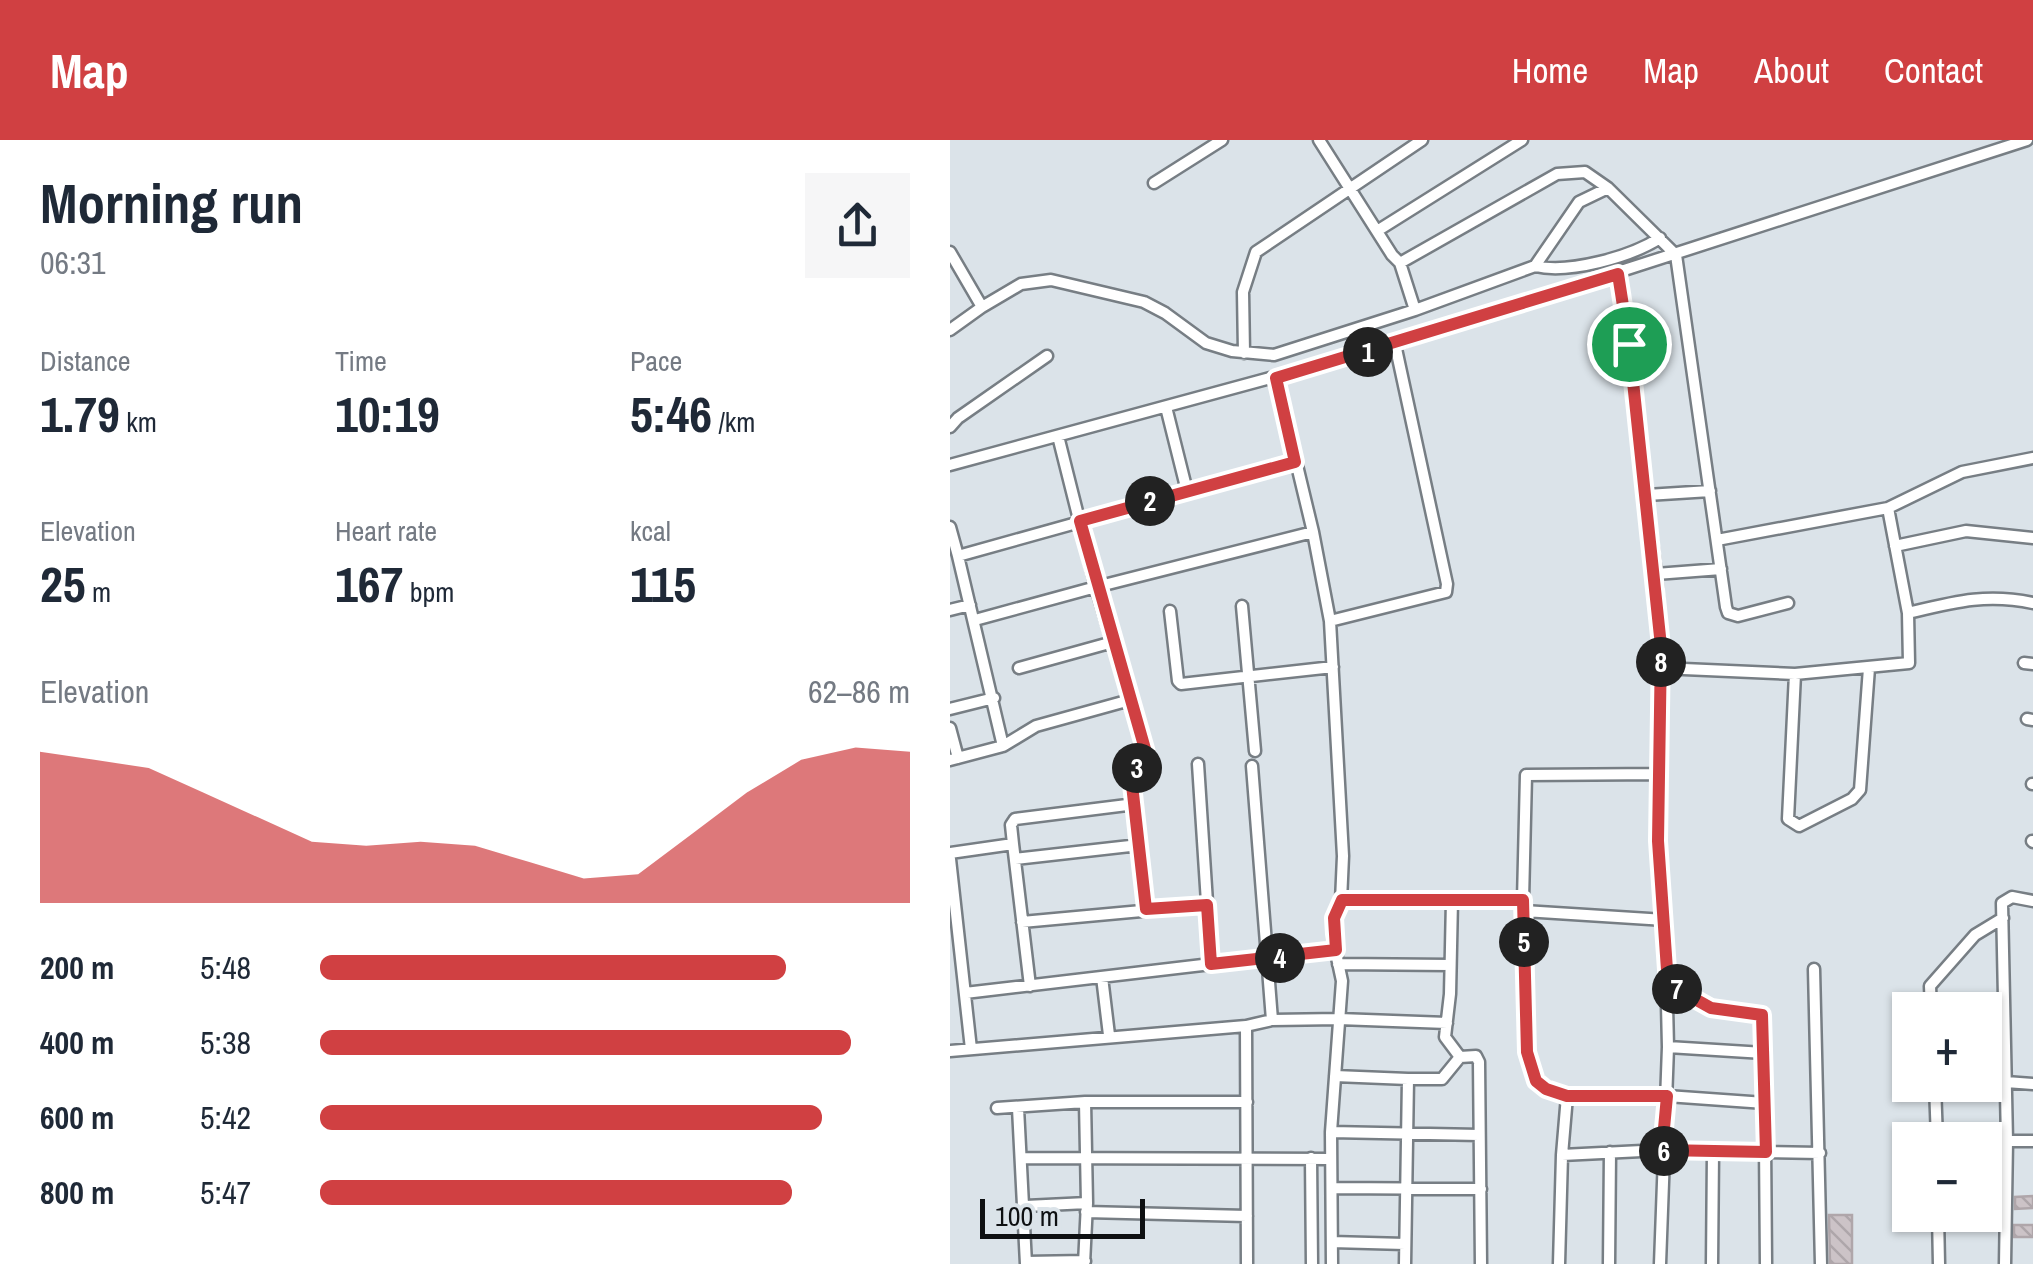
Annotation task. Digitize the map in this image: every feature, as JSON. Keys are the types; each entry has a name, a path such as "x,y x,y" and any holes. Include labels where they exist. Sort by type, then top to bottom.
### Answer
{"street":[{"path":"1154,183 1222,140"},
{"path":"1318,140 1400,263 1415,310"},
{"path":"1244,353 1242,292 1256,252 1422,140"},
{"path":"1377,231 1522,140"},
{"path":"950,466 1396,344 2028,140"},
{"path":"1400,263 1556,174 1585,172 1608,188 1676,255 1728,613 1738,616 1788,603"},
{"path":"1536,266 1582,198 1608,188"},
{"path":"950,330 1021,284 1050,280 1144,302 1206,343 1244,353 1274,355 1536,266 1566,269 1635,250 1660,238"},
{"path":"950,252 982,308"},
{"path":"1618,274 1662,650 1658,841 1665,920 1668,1047 1660,1264"},
{"path":"1330,621 1446,592 1448,584 1396,344"},
{"path":"1274,355 1330,621 1333,667 1343,856 1342,900 1334,918 1342,981 1331,1132 1332,1264"},
{"path":"950,427 1047,356"},
{"path":"1166,407 1187,491"},
{"path":"1058,436 1096,587 1147,756 1137,768 1134,804 1146,909"},
{"path":"1717,540 1888,508 1962,472 2033,458"},
{"path":"958,556 1295,462"},
{"path":"1646,495 1710,491"},
{"path":"1661,668 1795,674 1909,663 1908,613 1888,508"},
{"path":"950,527 1003,746"},
{"path":"1895,546 1966,530 2033,538"},
{"path":"975,620 1313,532"},
{"path":"1656,574 1721,569"},
{"path":"1908,613 1982,596 2033,602"},
{"path":"950,610 970,605"},
{"path":"1242,606 1256,751"},
{"path":"1170,611 1179,683 1333,667"},
{"path":"1019,668 1112,642"},
{"path":"1795,674 1788,819 1799,826 1860,790 1869,668"},
{"path":"950,709 994,698"},
{"path":"950,728 954,759 1003,746 1034,727 1130,700"},
{"path":"1198,764 1211,964"},
{"path":"1252,766 1272,1020"},
{"path":"1661,774 1526,775 1524,905 1530,1070 1546,1089 1567,1096 1667,1096 1765,1103"},
{"path":"1030,986 1010,825 1015,819 1134,804"},
{"path":"972,1049 950,856 1013,844"},
{"path":"1015,859 1139,845"},
{"path":"2005,1264 2007,1141 2002,918 2004,900 2012,897 2033,901"},
{"path":"1342,900 1452,900 1665,920"},
{"path":"1452,900 1445,1039 1459,1051 1460,1057"},
{"path":"1022,922 1207,905"},
{"path":"1930,992 1930,986 1975,935 2002,918"},
{"path":"965,993 1336,950"},
{"path":"1338,964 1450,964"},
{"path":"1814,969 1821,1264"},
{"path":"1102,977 1108,1036"},
{"path":"1668,984 1711,1008 1760,1012 1764,1020 1766,1264"},
{"path":"950,1051 1246,1026 1272,1020 1339,1018 1446,1023"},
{"path":"1246,1026 1247,1264"},
{"path":"1668,1047 1764,1053"},
{"path":"1335,1076 1442,1079 1460,1057 1476,1056 1480,1062 1481,1264"},
{"path":"1406,1264 1408,1080"},
{"path":"2006,1082 2033,1084"},
{"path":"1559,1264 1567,1096"},
{"path":"997,1108 1085,1102 1248,1102"},
{"path":"1018,1108 1026,1263 1084,1262 1085,1102"},
{"path":"1331,1132 1479,1136"},
{"path":"2002,1141 2033,1142"},
{"path":"1562,1155 1662,1150 1820,1153"},
{"path":"1609,1264 1610,1152"},
{"path":"1712,1264 1713,1152"},
{"path":"1022,1158 1332,1159"},
{"path":"1312,1158 1312,1264"},
{"path":"1332,1188 1480,1189"},
{"path":"1026,1206 1246,1216"},
{"path":"1938,1232 1939,1264"},
{"path":"1332,1242 1405,1244"}],"building":[{"path":"2033,1196 2033,1208 2015,1209 2015,1197"},
{"path":"1829,1215 1852,1215 1852,1264 1830,1264"},
{"path":"2014,1225 2033,1225 2033,1237 2014,1237"}],"route":[{"path":"1618,274 1629,344 1661,646 1658,841 1668,984 1711,1008 1762,1015 1766,1152 1662,1150 1667,1096 1567,1096 1536,1081 1527,1052 1523,900 1342,900 1334,918 1336,950 1211,964 1207,905 1146,909 1131,776 1147,756 1080,521 1295,462 1276,378 1618,274"}]}
